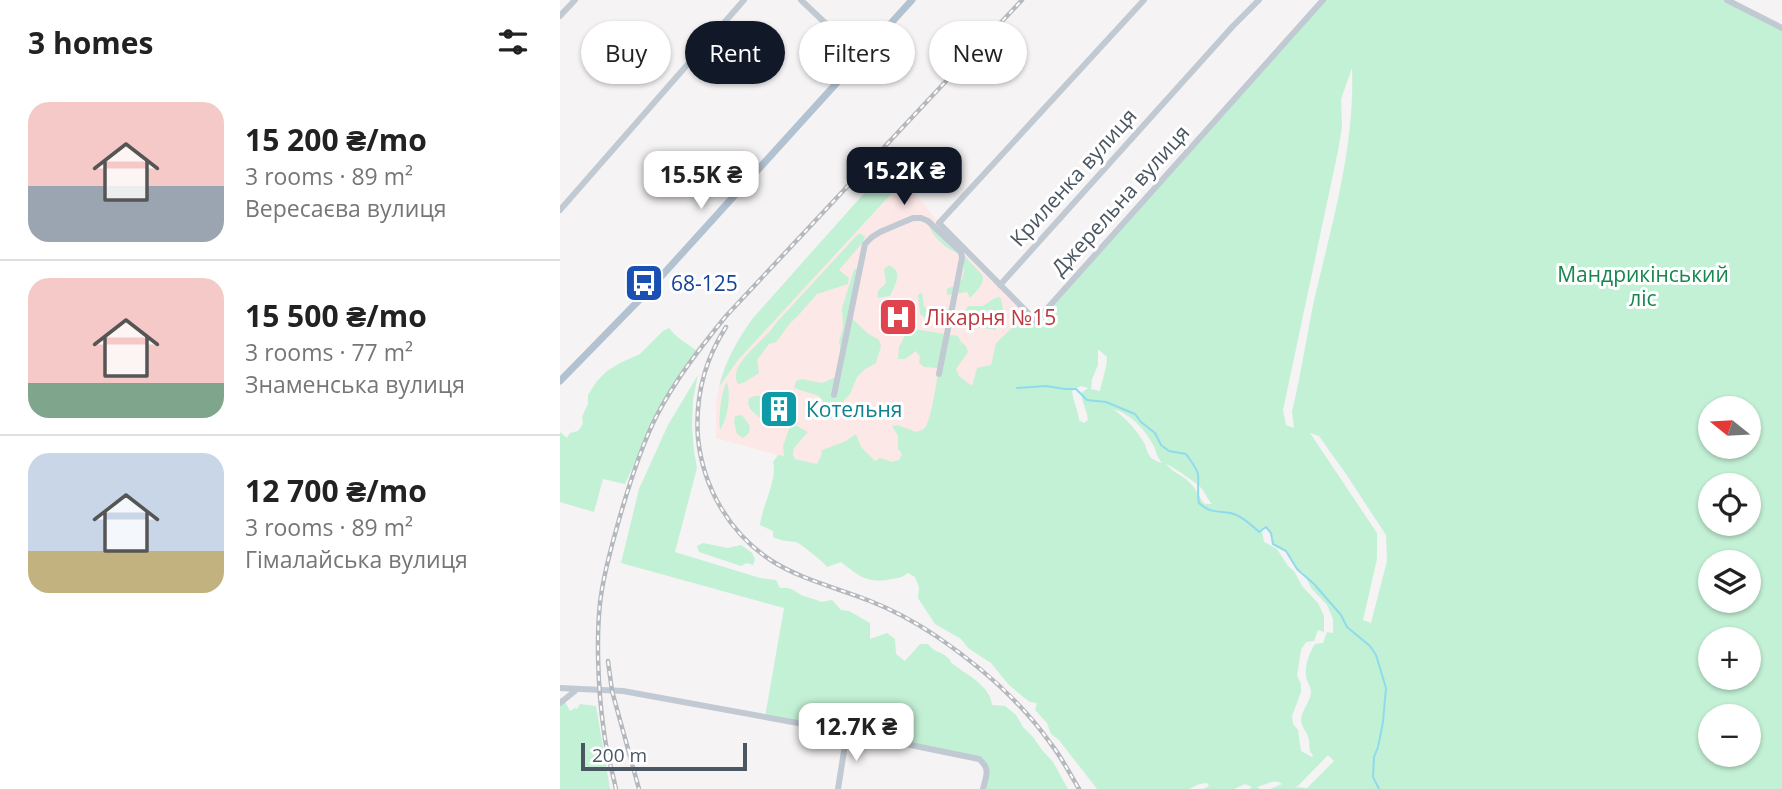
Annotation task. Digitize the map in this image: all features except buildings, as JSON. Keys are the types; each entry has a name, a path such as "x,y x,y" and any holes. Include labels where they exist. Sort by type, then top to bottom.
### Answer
{"main road":[{"path":"893,21 912,0"},
{"path":"560,381 647,292 836,84"}],"street":[{"path":"560,16 574,0"},
{"path":"560,210 744,0"},
{"path":"801,0 823,21"},
{"name":"Джерельна вулиця","path":"1144,0 939,223 1036,321 1323,0"},
{"name":"Криленка вулиця","path":"1000,285 1259,0"},
{"path":"1727,0 1782,28"},
{"path":"834,394 865,244 872,237 913,218 928,221 961,253 962,258 939,374"},
{"path":"962,258 978,263"},
{"path":"560,688 623,691 979,759 987,772 983,789"},
{"path":"560,703 575,690"},
{"path":"838,789 847,732"}],"shaded area":[{"path":"904,180 939,223 1029,312 991,365 893,482 716,438 719,387 738,360"}],"green space":[{"name":"Мандрикінський ліс","path":"1323,0 1727,0 1782,28 1782,789 1270,789 1282,784 1270,782 1257,787 1260,789 1249,789 1252,787 1245,784 1234,789 1203,789 1209,786 1207,783 1189,789 1097,789 1059,740 1051,734 1047,723 1035,710 1037,703 1022,696 991,663 968,648 961,639 935,624 918,598 919,587 915,577 908,573 899,578 877,581 859,575 841,562 827,567 799,543 773,537 773,531 760,525 772,484 773,462 778,455 784,456 783,446 791,423 808,432 794,448 795,459 817,464 822,450 856,434 861,447 875,461 880,458 892,462 899,460 902,454 898,449 898,436 892,426 898,425 916,432 925,427 936,389 938,368 924,367 919,363 920,357 916,351 905,359 898,359 899,347 907,331 914,329 958,336 968,352 956,369 959,376 972,386 977,368 991,365 996,343 1029,312 1036,321","holes":["1352,68 1346,154 1292,412 1294,428 1286,425 1283,410 1338,151 1342,127 1341,99","1098,349 1107,357 1100,391 1091,389 1098,365","1081,386 1088,388 1081,393 1088,420 1084,423 1079,420 1072,391","1113,409 1125,414 1140,427 1149,437 1162,463 1152,459 1132,426","1310,433 1319,436 1386,535 1387,561 1371,623 1363,620 1377,559 1377,533","1166,464 1201,488 1212,504 1205,504 1191,484","1266,528 1271,533 1273,544 1286,551 1297,569 1304,573 1311,588 1327,605 1333,619 1333,633 1327,632 1323,643 1315,644 1306,668 1311,693 1301,719 1312,757 1301,751 1298,730 1293,724 1292,716 1301,692 1297,676 1301,650 1306,642 1314,641 1318,630 1324,632 1324,616 1318,603 1302,586 1277,549 1264,542 1262,530","1328,755 1334,761 1307,788 1294,787"]},
{"path":"900,153 897,165 904,180 738,360 719,387 733,351 753,318"},
{"path":"929,226 961,252 983,276 980,286 970,298 967,292 947,295 947,289 962,280 963,261 940,241"},
{"path":"859,233 865,236 863,242 839,270 849,278 848,284 817,294 757,360 759,373 738,384 736,376 743,360"},
{"path":"889,265 896,271 896,283 890,296 877,298 878,291 886,283 884,269"},
{"path":"860,266 848,314 867,333 879,340 881,346 876,363 857,377 850,394 831,419 825,418 823,401 819,396 794,388 796,381 802,379 822,383 841,375 844,362 839,342 843,328 842,308 854,270"},
{"path":"922,292 924,306 929,313 939,315 944,314 945,309 950,309 955,317 962,316 968,306 983,306 1000,297 1003,306 1002,319 995,330 927,319 920,314 918,295"},
{"path":"669,328 697,351 655,418 625,484 603,479 594,512 560,502 560,432 567,438 570,433 578,431 583,424 582,417 588,404 588,395 597,381 607,371 640,354"},
{"path":"698,375 692,426 697,468 675,552 760,578 776,580 780,588 790,589 821,602 832,600 841,610 849,611 870,623 870,639 887,633 895,639 896,654 905,661 920,644 928,644 983,687 992,705 1005,706 1016,715 1053,762 1068,789 983,789 987,771 978,759 765,717 784,608 621,563 639,489 668,425"},
{"path":"727,382 728,407 720,430 720,406"},
{"path":"762,396 766,401 762,407 764,413 760,418 750,409 748,403 749,398"},
{"path":"742,415 750,426 749,433 743,438 737,434 734,422 735,416"},
{"path":"703,543 728,548 741,545 752,553 755,559 753,565 747,563 741,566 699,552 697,546"},
{"path":"560,698 570,711 577,709 580,704 596,706 610,789 560,789"}],"waterway":[{"path":"1017,388 1046,386 1076,389 1087,400 1106,402 1135,414 1155,433 1161,445 1169,451 1186,454 1198,474 1199,503 1210,510 1238,516 1259,532 1266,527 1271,533 1273,544 1286,551 1297,569 1341,615 1347,627 1370,646 1376,655 1386,688 1383,722 1374,757 1373,777 1379,789"}],"railway":[{"path":"616,789 606,746 600,698 600,605 606,568 623,506 646,438 663,403 697,352 726,316 1022,0"},
{"path":"726,327 712,353 703,380 697,423 706,475 731,523 757,550 784,568 895,612 968,659 998,685 1039,728 1079,789"},
{"path":"608,661 612,691 639,789"}],"place":[{"name":"68-125","path":"644,283"},
{"name":"Лікарня №15","path":"898,317"},
{"name":"Котельня","path":"779,409"}]}
